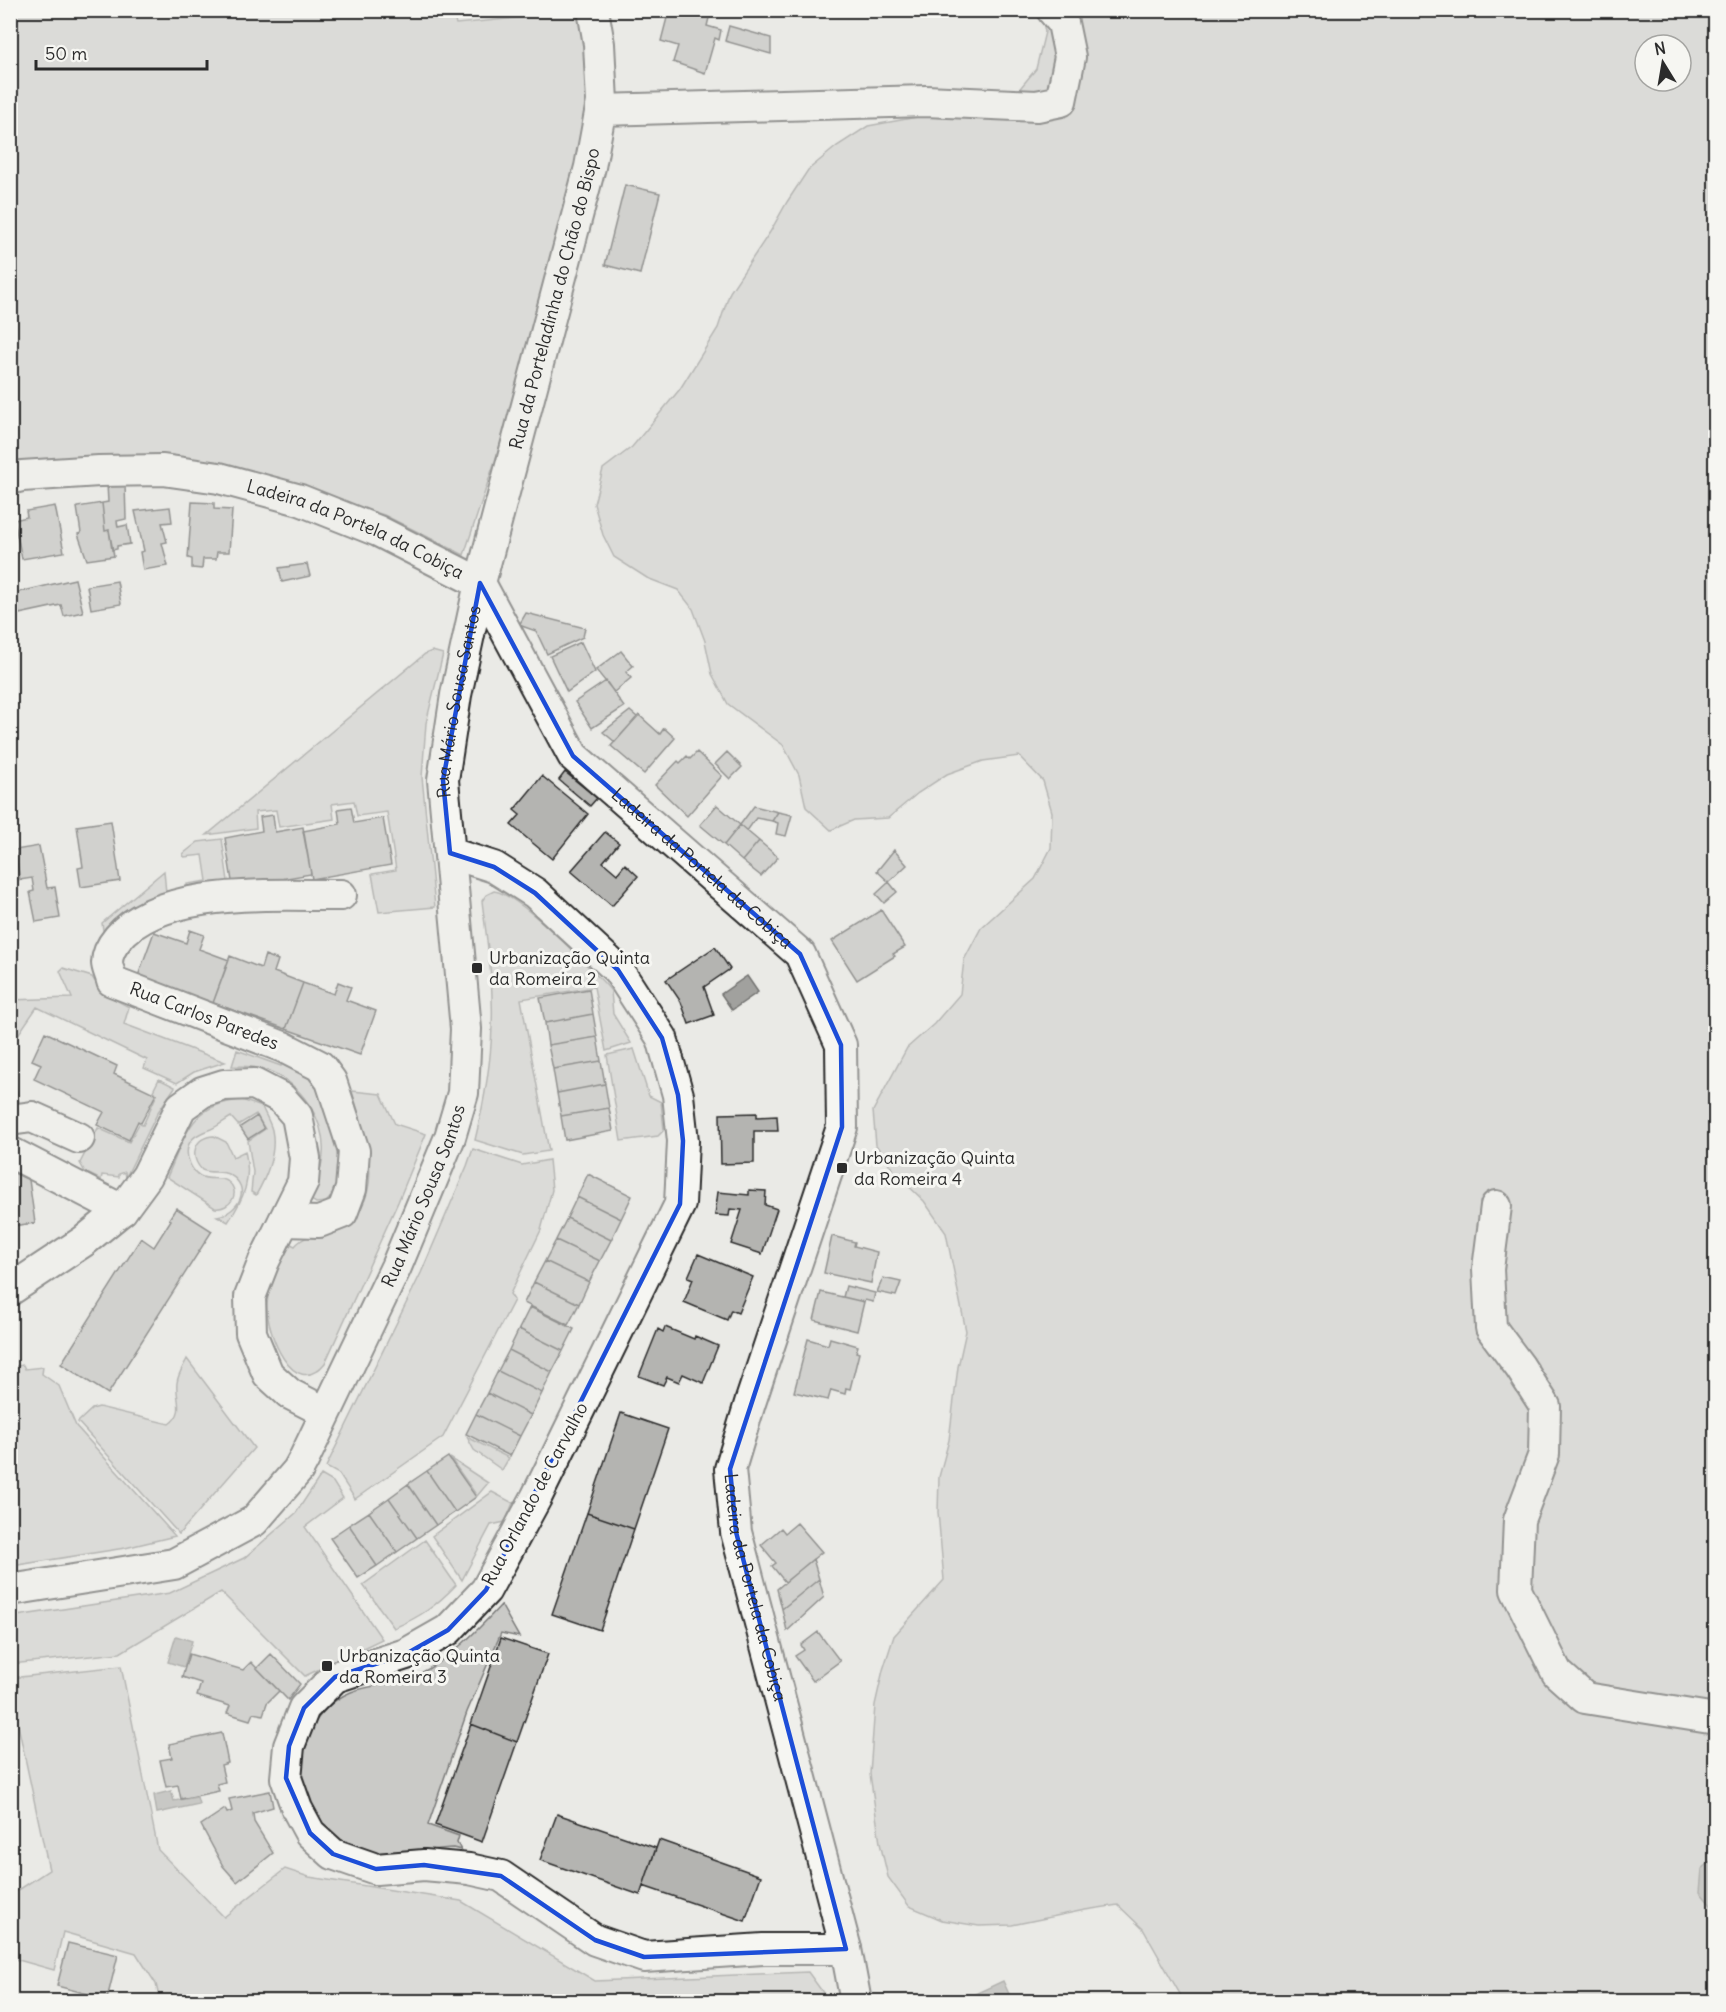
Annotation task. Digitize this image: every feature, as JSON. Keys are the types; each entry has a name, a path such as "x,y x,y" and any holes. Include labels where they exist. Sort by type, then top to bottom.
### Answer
{"street":[{"name":"Rua da Porteladinha do Chão do Bispo","path":"480,582 591,167 602,102 599,44 594,10"},
{"path":"601,110 926,101 1037,106 1061,101 1070,57 1063,22 1052,10"},
{"name":"Ladeira da Portela da Cobiça","path":"10,479 22,476 99,471 163,470 219,478 300,500 333,513 378,531 480,582 573,756 800,954 841,1045 842,1126 730,1469 736,1532 846,1950 856,2001"},
{"name":"Rua Mário Sousa Santos","path":"10,1590 174,1564 254,1521 298,1470 396,1267 450,1137 463,1093 466,1029 443,780 456,695 480,582"},
{"name":"Rua Orlando de Carvalho","path":"450,853 494,867 535,893 618,970 662,1038 678,1095 683,1141 680,1204 539,1492 486,1590 448,1630 406,1654 334,1677 304,1708 289,1746 286,1778 297,1809 310,1833 333,1854 376,1869 424,1865 469,1869 501,1876 595,1940 644,1957 763,1949 846,1950"},
{"name":"Rua Carlos Paredes","path":"284,1221 319,1222 342,1213 351,1189 354,1151 331,1081 320,1065 283,1047 112,981 107,962 112,945 128,926 157,910 232,896 341,896"},
{"path":"10,1290 84,1240 122,1210 147,1176 181,1107 202,1092 224,1085 255,1084 281,1098 297,1116 305,1158 303,1182 264,1261 250,1297 251,1333 268,1374 290,1394 325,1412"},
{"path":"10,1120 32,1117 79,1138"},
{"path":"10,1152 122,1210"},
{"path":"1496,1206 1488,1269 1491,1328 1520,1366 1545,1406 1544,1454 1519,1520 1516,1590 1557,1673 1585,1698 1716,1719"}],"highlighted area":[{"path":"480,583 573,756 800,954 841,1045 842,1127 730,1469 736,1532 846,1949 644,1957 595,1940 501,1876 424,1865 376,1869 333,1854 310,1833 286,1778 289,1746 304,1708 335,1677 406,1654 448,1630 486,1590 680,1204 683,1141 678,1095 662,1038 618,970 535,893 494,867 450,853 443,780"}],"shaded area":[{"path":"452,10 456,24 587,11 589,101 577,164 511,412 464,555 384,515 222,466 11,468 10,11"},
{"path":"1041,11 1715,11 1715,2001 1184,2001 1143,1929 1118,1905 1012,1925 979,1926 942,1920 909,1906 888,1877 880,1843 870,1774 875,1705 894,1636 944,1580 938,1512 939,1477 949,1440 958,1367 966,1331 946,1233 924,1201 896,1174 876,1145 873,1111 907,1048 934,1024 960,994 964,960 981,928 1035,879 1051,848 1052,812 1043,781 1019,756 983,761 947,774 918,793 888,818 854,820 831,830 806,807 799,775 783,745 728,704 712,674 705,641 693,609 678,590 647,578 614,557 603,535 594,504 603,469 632,447 680,389 718,328 730,292 808,170 837,146 868,126 1012,98 1036,69 1045,32"},
{"path":"432,651 443,654 426,723 422,777 435,907 379,912 372,874 396,870 387,812 357,816 354,801 332,804 334,819 279,827 276,810 255,812 256,828 207,835 425,654"},
{"path":"222,839 229,888 188,889 187,884 207,881 203,855 184,857 183,854 198,842"},
{"path":"164,871 166,893 164,896 124,914 105,932 103,930 102,923"},
{"path":"494,891 505,895 535,917 606,985 611,991 613,1014 631,1043 606,1051 594,987 521,999 549,1151 523,1155 475,1140 487,1084 492,1026 491,979 482,901 486,895"},
{"path":"63,968 92,977 103,991 129,1007 124,1024 225,1062 194,1072 177,1083 144,1068 147,1060 37,1007 11,1045 10,1000 72,998 60,971"},
{"path":"747,976 758,992 732,1010 721,994"},
{"path":"634,1049 649,1096 661,1102 664,1130 658,1136 621,1141 607,1055"},
{"path":"237,1050 281,1066 283,1061 309,1074 323,1097 341,1169 336,1192 326,1202 316,1203 311,1200 323,1155 323,1142 316,1116 301,1094 281,1077 255,1067 232,1066"},
{"path":"159,1079 175,1087 158,1112 126,1177 125,1172 119,1174 119,1177 102,1175 101,1180 85,1172 80,1163 98,1128 129,1142 139,1124 143,1125 157,1094 153,1091"},
{"path":"352,1091 381,1094 395,1124 426,1134 398,1202 325,1363 313,1373 302,1374 292,1369 276,1346 268,1317 268,1297 275,1273 291,1244 295,1246 305,1239 337,1229 354,1217 364,1202 369,1185 370,1166 363,1127"},
{"path":"242,1100 262,1107 269,1121 273,1139 270,1164 256,1195 251,1192 253,1172 248,1141 265,1129 256,1114 238,1125 231,1117 193,1139 187,1152 194,1171 203,1177 227,1181 234,1190 230,1203 221,1208 215,1208 167,1177 185,1136 200,1115 224,1103"},
{"path":"214,1136 226,1142 233,1157 245,1151 247,1161 245,1188 238,1205 228,1222 217,1216 225,1214 237,1205 240,1199 240,1186 237,1180 230,1175 202,1170 195,1153 202,1140"},
{"path":"473,1149 522,1165 549,1160 552,1190 541,1230 510,1294 514,1300 443,1437 355,1499 339,1474 326,1467 421,1273"},
{"path":"187,1359 254,1448 179,1534 78,1422 92,1409 99,1407 169,1424 177,1415 179,1405 177,1383"},
{"path":"23,1365 25,1369 43,1367 42,1374 59,1386 76,1426 175,1536 125,1548 11,1566 11,1367"},
{"path":"467,1437 509,1458 502,1470 474,1450"},
{"path":"450,1458 488,1483 477,1496"},
{"path":"321,1475 333,1482 343,1498 305,1527 382,1639 305,1676 221,1592 120,1653 11,1664 10,1617 170,1593 244,1558 296,1513"},
{"path":"492,1492 513,1503 505,1522 491,1525 462,1580 432,1536"},
{"path":"425,1540 456,1585 427,1610 394,1628 363,1585"},
{"path":"501,1605 519,1637 501,1633 467,1712 428,1825 459,1836 457,1843 461,1850 453,1848 401,1853 370,1853 352,1847 326,1831 305,1796 302,1778 305,1743 322,1712 351,1692 401,1681 441,1661 462,1644"},
{"path":"176,1636 192,1641 184,1667 168,1662"},
{"path":"121,1666 158,1850 224,1917 285,1869 309,1877 461,1901 595,1981 808,1972 829,2001 160,2001 156,1984 136,1953 63,1932 54,1970 11,1958 11,1895 49,1870 11,1692 11,1678"},
{"path":"171,1791 174,1801 197,1797 199,1804 157,1813 154,1795"},
{"path":"1715,1858 1715,1910 1700,1892 1702,1869"},
{"path":"1003,1981 1009,1994 993,2001 979,2001 975,1994"}],"building":[{"path":"669,10 697,10 710,14 707,26 721,30 719,40 715,38 705,73 673,62 678,46 661,41"},
{"path":"729,26 771,38 771,54 725,41"},
{"path":"625,185 660,193 640,274 605,265"},
{"path":"107,484 125,484 126,519 117,521 118,527 127,525 130,544 117,546 117,549 112,550 109,530 105,531 102,503 108,502"},
{"path":"192,502 214,503 214,509 232,510 229,552 217,552 216,559 203,559 202,569 192,568 192,559 188,558"},
{"path":"102,503 105,531 109,530 114,556 87,560 78,534 81,533 77,507"},
{"path":"55,506 64,552 22,559 14,520 27,517 26,511"},
{"path":"170,507 172,522 162,523 167,542 162,543 168,566 143,570 140,552 144,551 135,511"},
{"path":"307,564 310,576 282,582 279,568"},
{"path":"75,579 83,612 64,616 61,605 19,614 15,593"},
{"path":"117,581 121,604 91,609 87,586"},
{"path":"526,613 585,628 583,637 547,654 536,631 519,625"},
{"path":"581,642 595,672 567,692 550,656"},
{"path":"621,651 633,666 626,672 631,678 614,692 596,670"},
{"path":"606,681 624,707 592,728 575,702"},
{"path":"630,711 637,717 615,742 603,732"},
{"path":"639,715 660,734 664,728 675,738 644,774 611,746"},
{"path":"697,752 722,776 687,816 655,785 678,761 680,763 687,756 690,759"},
{"path":"727,752 742,767 730,779 715,764"},
{"path":"565,772 597,798 590,806 559,780"},
{"path":"542,776 588,814 552,859 511,825 520,815 514,810"},
{"path":"717,805 740,825 724,845 700,825"},
{"path":"754,806 778,812 772,821 756,818 747,831 740,825"},
{"path":"351,807 354,823 383,818 391,865 312,879 303,831 340,824 338,809"},
{"path":"778,812 792,815 786,836 776,834 778,823 772,821"},
{"path":"273,815 275,832 303,827 311,874 233,887 225,838 262,831 260,817"},
{"path":"111,821 120,881 81,887 78,868 83,867 77,826"},
{"path":"740,825 759,841 742,861 724,845"},
{"path":"605,832 619,843 603,862 617,874 625,864 638,876 612,906 571,871"},
{"path":"759,841 778,857 761,876 742,861"},
{"path":"39,846 47,888 55,887 60,918 36,922 30,892 34,891 32,878 20,880 15,850"},
{"path":"894,850 907,865 889,882 877,871"},
{"path":"889,882 897,892 884,903 876,894"},
{"path":"881,910 905,947 857,980 832,941"},
{"path":"190,930 204,935 199,949 229,960 213,1003 138,976 154,932 186,943"},
{"path":"715,947 730,969 704,987 714,1015 689,1024 681,1002 666,980"},
{"path":"265,955 278,960 274,972 303,983 286,1029 213,1003 230,956 261,968"},
{"path":"338,982 351,987 346,1000 376,1011 360,1055 286,1029 303,983 334,994"},
{"path":"589,989 593,1014 545,1023 540,998"},
{"path":"593,1014 597,1037 548,1045 545,1023"},
{"path":"45,1032 117,1066 114,1074 156,1094 141,1123 138,1121 129,1140 97,1125 104,1112 34,1079 41,1064 32,1060"},
{"path":"597,1037 601,1061 553,1069 548,1045"},
{"path":"10,1055 19,1103 10,1105"},
{"path":"601,1061 605,1084 557,1093 553,1069"},
{"path":"605,1084 609,1108 561,1116 557,1093"},
{"path":"609,1108 613,1131 565,1140 561,1116"},
{"path":"757,1113 757,1117 777,1116 778,1131 754,1131 754,1163 721,1164 720,1114"},
{"path":"257,1116 264,1129 248,1139 240,1127"},
{"path":"10,1171 29,1180 35,1223 12,1226 13,1238 10,1239"},
{"path":"588,1174 632,1196 621,1219 577,1197"},
{"path":"749,1190 766,1191 765,1205 777,1209 762,1254 731,1244 742,1210 730,1209 729,1216 715,1215 718,1192 749,1195"},
{"path":"577,1197 621,1219 611,1240 567,1218"},
{"path":"176,1208 212,1231 108,1394 61,1364 141,1238 154,1247"},
{"path":"567,1218 611,1240 600,1261 556,1240"},
{"path":"832,1236 855,1242 854,1246 877,1252 871,1283 824,1273"},
{"path":"556,1240 600,1261 589,1282 545,1261"},
{"path":"698,1254 753,1277 738,1313 731,1310 727,1320 684,1302 693,1279 688,1277"},
{"path":"545,1261 589,1282 579,1304 534,1282"},
{"path":"883,1278 901,1282 896,1296 877,1292"},
{"path":"534,1282 579,1304 568,1325 524,1303"},
{"path":"846,1286 875,1293 873,1302 843,1297"},
{"path":"821,1292 864,1302 857,1331 814,1320"},
{"path":"530,1307 574,1329 563,1351 519,1329"},
{"path":"665,1327 718,1346 703,1383 683,1374 679,1382 667,1377 663,1385 639,1376 658,1329 663,1332"},
{"path":"519,1329 563,1351 552,1372 509,1350"},
{"path":"830,1338 858,1346 856,1352 859,1353 850,1389 846,1388 845,1394 831,1390 828,1400 794,1392 808,1339 828,1345"},
{"path":"509,1350 552,1372 542,1393 498,1371"},
{"path":"498,1371 542,1393 531,1415 487,1393"},
{"path":"487,1393 531,1415 520,1436 476,1414"},
{"path":"621,1413 668,1429 634,1529 587,1513"},
{"path":"476,1414 520,1436 510,1456 466,1434"},
{"path":"448,1457 476,1497 455,1512 427,1471"},
{"path":"427,1471 455,1512 436,1525 408,1484"},
{"path":"408,1484 436,1525 417,1538 389,1498"},
{"path":"389,1498 417,1538 397,1552 369,1512"},
{"path":"369,1512 397,1552 377,1566 349,1525"},
{"path":"587,1513 634,1529 600,1630 552,1614"},
{"path":"797,1523 822,1552 785,1582 772,1566 776,1563 761,1545 781,1528 785,1533"},
{"path":"349,1525 377,1566 358,1578 330,1538"},
{"path":"813,1559 819,1579 782,1609 777,1589"},
{"path":"819,1579 824,1597 787,1631 782,1609"},
{"path":"818,1632 840,1661 813,1681 795,1656 804,1650 801,1645"},
{"path":"501,1638 548,1654 517,1742 471,1724"},
{"path":"189,1654 243,1670 251,1662 279,1691 267,1703 263,1715 253,1713 250,1720 227,1713 230,1706 197,1696 201,1683 182,1677"},
{"path":"271,1654 300,1684 288,1700 257,1668"},
{"path":"471,1724 517,1742 482,1842 435,1825"},
{"path":"222,1733 228,1763 221,1765 225,1782 217,1784 219,1791 181,1799 178,1785 166,1787 160,1760 172,1758 169,1744"},
{"path":"270,1791 273,1807 253,1813 254,1822 273,1853 237,1882 223,1866 201,1825 225,1809 227,1813 232,1811 229,1799"},
{"path":"557,1814 656,1848 640,1895 540,1860"},
{"path":"659,1840 761,1876 745,1921 643,1886"},
{"path":"68,1943 118,1955 107,1999 57,1986"}],"place":[{"name":"Urbanização Quinta da Romeira 2","path":"477,968"},
{"name":"Urbanização Quinta da Romeira 4","path":"842,1168"},
{"name":"Urbanização Quinta da Romeira 3","path":"327,1666"}]}
